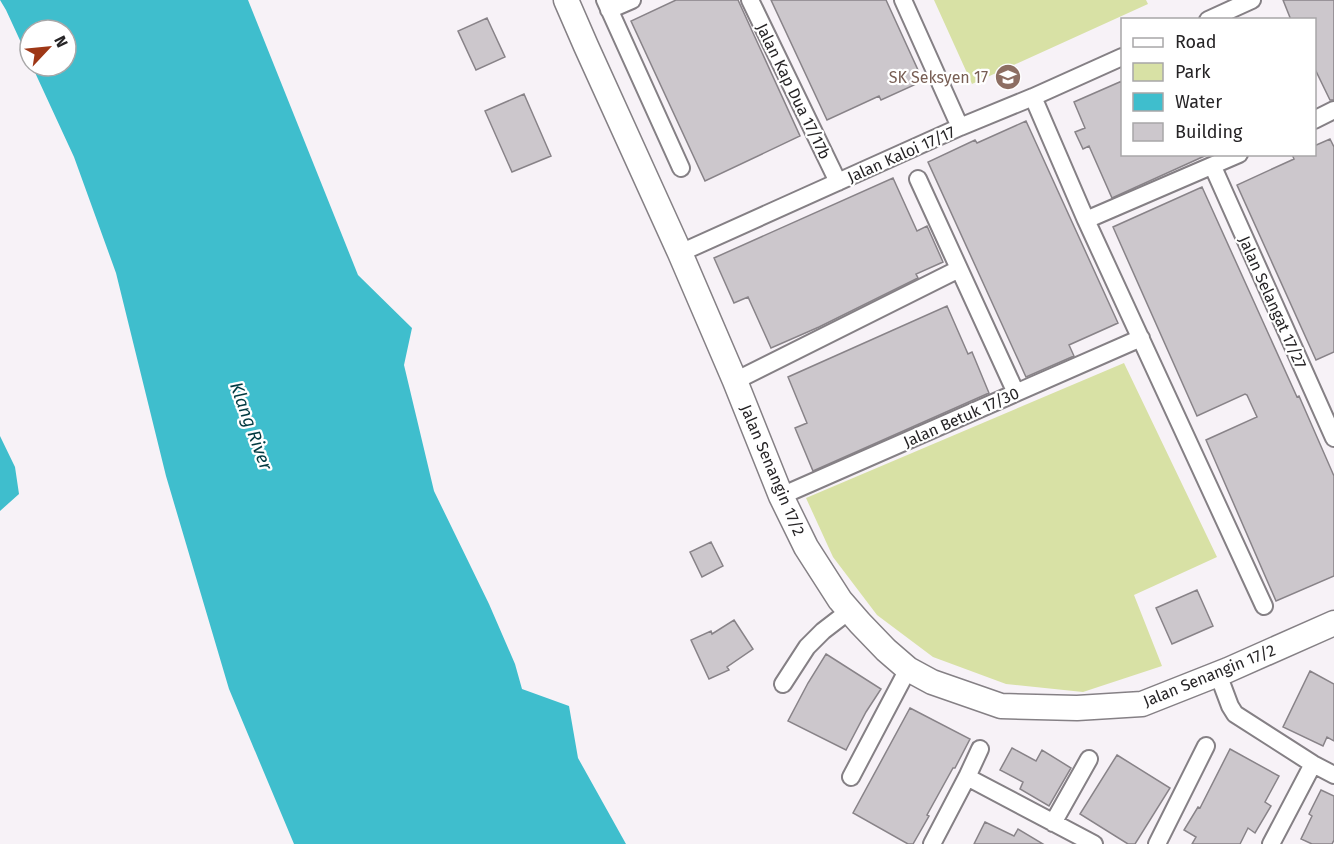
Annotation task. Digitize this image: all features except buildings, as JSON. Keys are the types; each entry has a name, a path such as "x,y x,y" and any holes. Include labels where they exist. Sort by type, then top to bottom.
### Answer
{"street":[{"name":"Jalan Senangin 17/2","path":"566,0 681,253 780,496 819,570 840,600 886,650 908,669 932,682 1001,706 1077,708 1142,704 1218,674 1334,623"},
{"path":"632,0 607,5 681,168"},
{"name":"Jalan Kap Dua 17/17b","path":"750,0 838,182"},
{"path":"903,0 960,127"},
{"path":"1212,18 1252,0"},
{"name":"Jalan Kaloi 17/17","path":"681,253 960,127 1121,57"},
{"path":"1033,97 1086,220 1264,606"},
{"path":"1316,119 1334,110"},
{"path":"1086,220 1235,156"},
{"name":"Jalan Selangat 17/27","path":"1213,167 1334,438"},
{"path":"918,179 1016,393"},
{"path":"735,381 959,269"},
{"name":"Jalan Betuk 17/30","path":"780,496 1141,338"},
{"path":"783,684 807,647 849,611"},
{"path":"850,777 908,669"},
{"path":"1218,674 1235,714 1334,775"},
{"path":"1157,844 1206,746"},
{"path":"932,844 980,749"},
{"path":"1053,823 1089,759"},
{"path":"1271,844 1313,764"},
{"path":"967,777 1094,844"}],"green space":[{"path":"934,0 1146,0 1148,4 972,84"},
{"path":"1124,363 1217,557 1134,595 1162,666 1083,692 1006,684 933,657 877,615 833,557 806,498"}],"water":[{"name":"Klang River","path":"0,0 248,0 358,275 412,328 404,365 434,491 489,604 515,664 522,689 569,706 578,758 626,844 294,844 229,689 166,476 116,273 74,157 38,78 78,78 78,18 18,18 18,36"},
{"path":"0,436 15,467 19,494 0,511"}],"place":[{"name":"SK Seksyen 17","path":"1008,77"}]}
